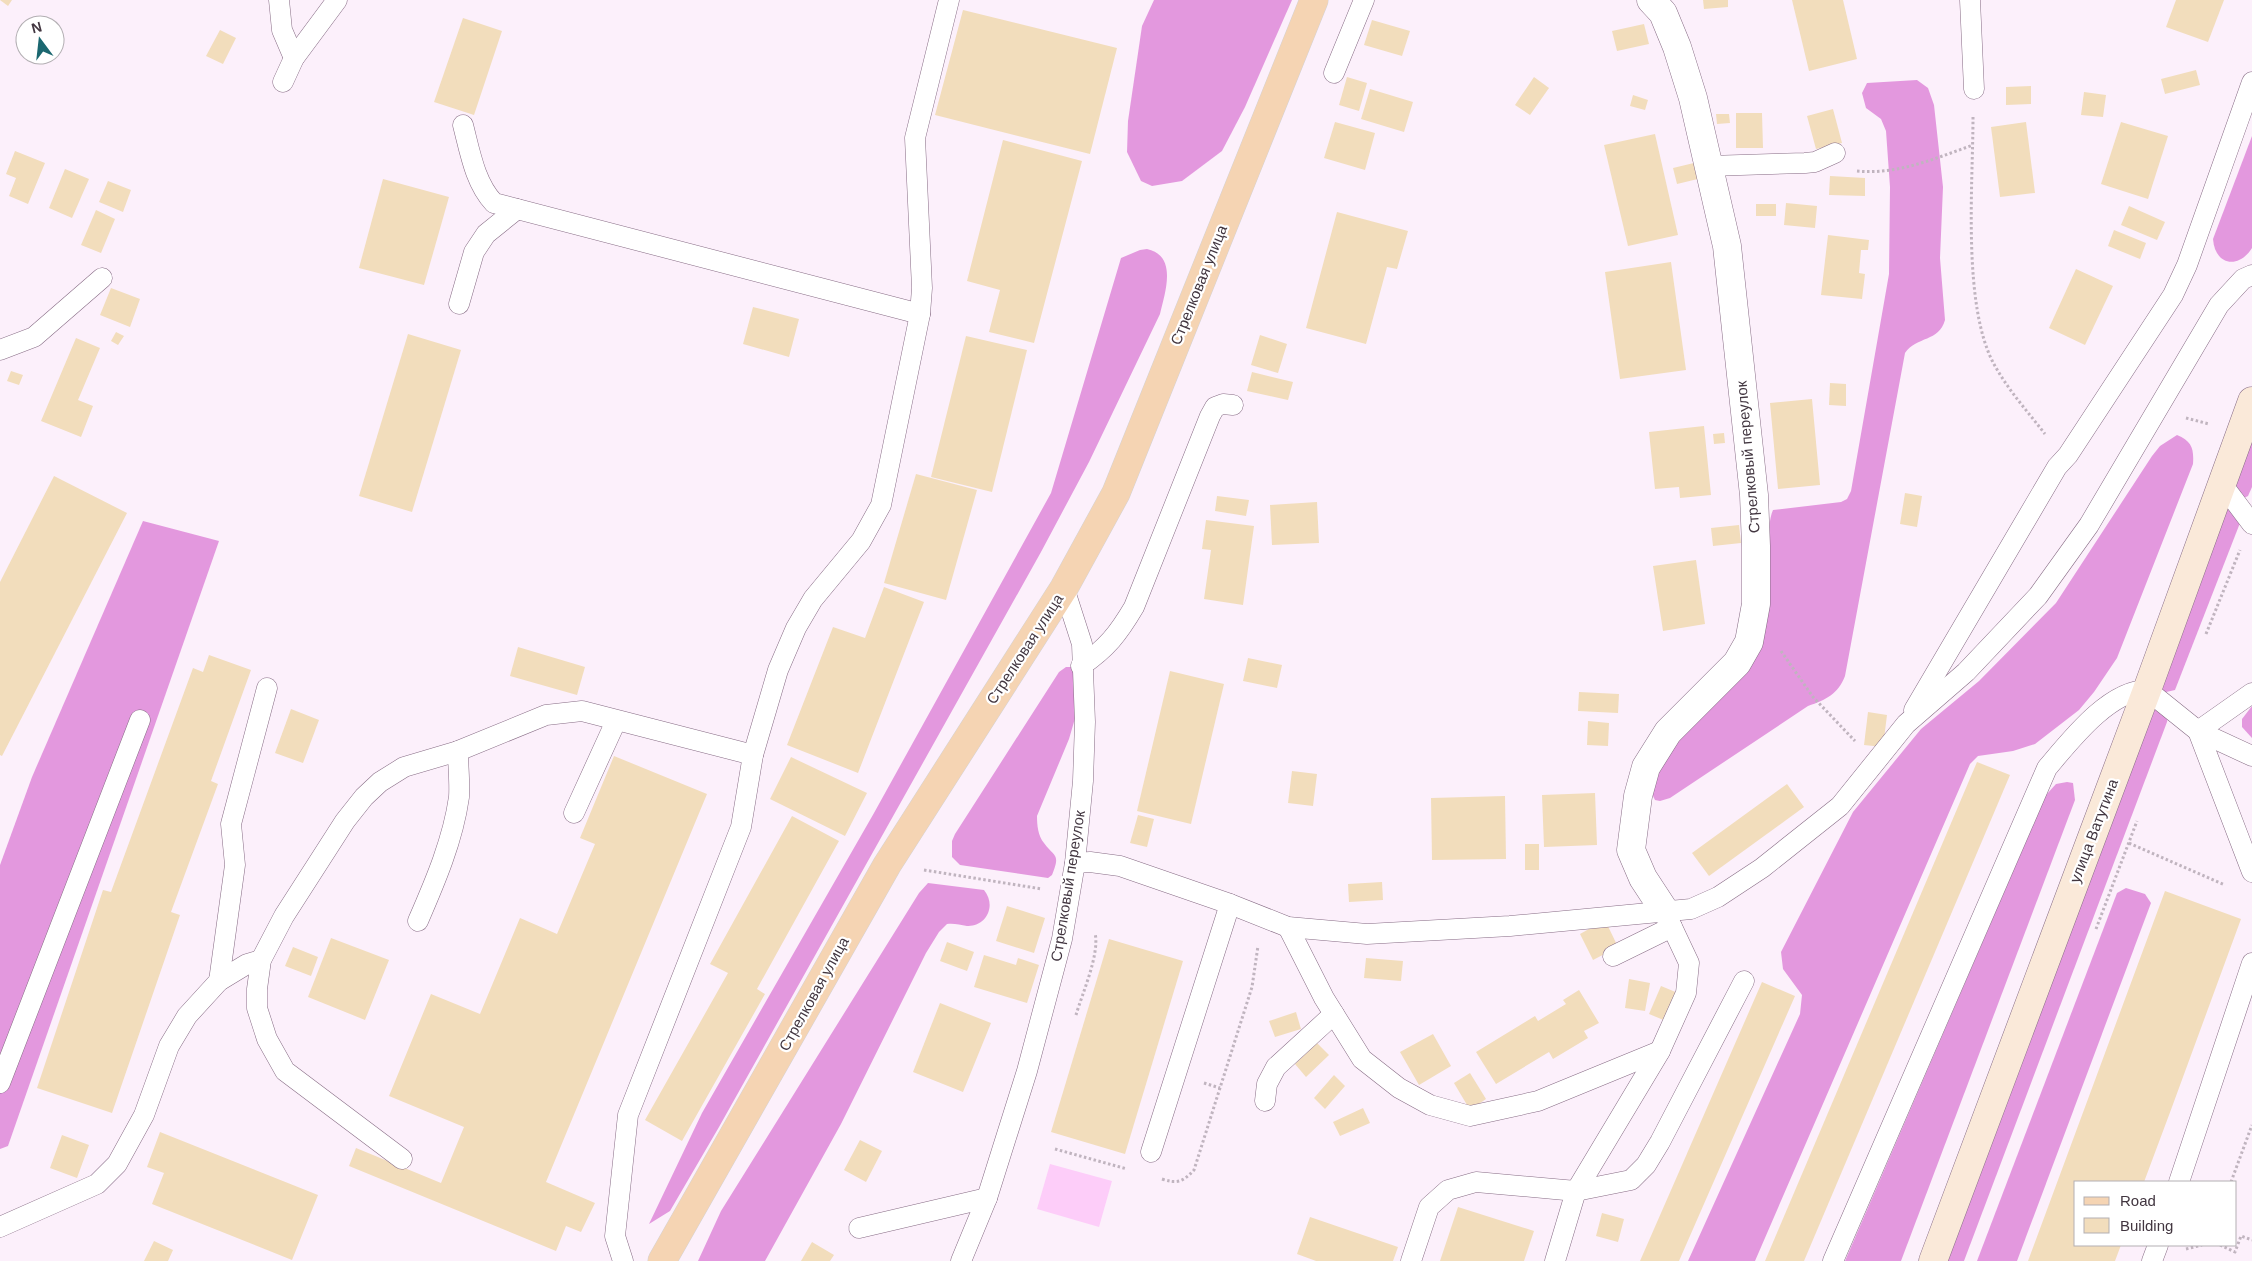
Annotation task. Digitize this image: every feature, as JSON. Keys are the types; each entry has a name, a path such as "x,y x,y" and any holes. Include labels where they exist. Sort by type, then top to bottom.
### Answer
{"main road":[{"name":"Стрелковая улица","path":"662,1261 887,864 1064,588 1116,493 1314,0"}],"street":[{"name":"Стрелковый переулок","path":"1651,0 1662,13 1677,47 1693,98 1727,246 1754,495 1756,604 1749,642 1738,663 1668,732 1646,767 1638,796 1631,850 1644,878 1668,919"},
{"name":"улица Ватутина","path":"1932,1261 2147,690 2252,401"}],"lane":[{"path":"279,0 282,30 294,58"},
{"path":"282,82 294,58 337,0"},
{"path":"623,1261 616,1236 628,1115 741,827 753,755 778,670 796,628 813,599 862,541 881,505 920,314 922,288 915,138 950,0"},
{"path":"1334,73 1364,0"},
{"path":"1970,0 1974,89"},
{"path":"1613,956 1668,919 1718,896 1762,868 1840,806 1906,724 2057,467 2068,455 2173,295 2187,265 2252,82"},
{"path":"463,125 472,160 485,194 494,203 920,314"},
{"path":"1709,166 1815,162 1835,153"},
{"path":"459,304 474,252 486,234 517,209"},
{"path":"1906,724 1966,672 2038,596 2089,525 2219,305 2243,279 2252,275"},
{"path":"0,350 34,337 102,278"},
{"path":"1082,666 1102,652 1115,638 1134,607 1215,406 1223,404 1234,405"},
{"path":"2222,484 2251,523"},
{"name":"Стрелковый переулок","path":"961,1261 987,1198 1032,1052 1062,939 1075,864 1084,781 1085,722 1082,644 1064,588"},
{"path":"220,981 235,865 231,824 267,688"},
{"path":"1833,1261 2047,768 2094,718 2122,696 2137,690 2147,690 2198,731 2252,756"},
{"path":"2198,731 2252,693"},
{"path":"402,1159 285,1071 267,1039 257,1008 257,989 261,960 284,916 345,821 364,797 380,782 404,767 458,751 546,715 582,711 753,755"},
{"path":"0,1083 140,720"},
{"path":"574,813 616,721"},
{"path":"2198,731 2252,872"},
{"path":"418,921 434,884 451,831 459,796 458,751"},
{"path":"1075,864 1090,862 1120,866 1230,904 1288,927 1367,934 1668,919"},
{"path":"1151,1152 1230,904"},
{"path":"1555,1261 1576,1191 1660,1051 1686,993 1689,963 1668,919"},
{"path":"1288,927 1334,1014 1362,1059 1399,1088 1430,1105 1470,1116 1538,1101 1660,1051"},
{"path":"0,1227 97,1184 118,1164 144,1115 169,1046 187,1016 220,981 247,964 261,960"},
{"path":"2178,1181 2252,963"},
{"path":"1411,1261 1429,1207 1448,1190 1476,1182 1576,1191 1631,1180 1646,1165 1744,981"},
{"path":"1265,1101 1266,1084 1276,1067 1334,1014"},
{"path":"859,1228 987,1198"},
{"path":"2152,1261 2158,1246"}],"path":[{"path":"1974,89 1973,259 1981,330 1994,365 2007,384 2049,438 2068,455"},
{"path":"1815,162 1859,171 1884,171 1916,166 1973,145"},
{"path":"2156,412 2241,431"},
{"path":"2204,639 2251,523"},
{"path":"1753,622 1781,651 1812,697 1843,730 1878,760"},
{"path":"2129,843 2234,889"},
{"path":"922,870 1069,893"},
{"path":"1076,1015 1097,941 1094,927"},
{"path":"2231,1181 2252,1124"},
{"path":"2222,1246 2235,1252 2241,1236 2252,1240"}],"shaded area":[{"path":"1154,0 1292,0 1245,107 1222,151 1182,181 1152,186 1141,181 1127,152 1128,121 1142,26"},
{"path":"1917,80 1928,88 1934,105 1943,187 1940,258 1945,320 1938,332 1915,344 1905,353 1845,676 1831,696 1808,706 1670,798 1660,801 1655,800 1651,792 1658,770 1768,614 1769,531 1773,510 1841,502 1847,499 1851,491 1889,274 1890,187 1886,131 1881,119 1866,108 1862,93 1867,83"},
{"path":"2252,136 2252,248 2241,259 2228,262 2218,255 2213,239"},
{"path":"1147,249 1157,253 1163,259 1166,267 1166,286 1160,314 1089,462 1041,552 719,1127 670,1211 649,1224 702,1113 874,813 1051,493 1121,258"},
{"path":"2252,414 2252,487 2248,496 2244,498 2229,487"},
{"path":"2177,435 2186,440 2191,446 2193,464 2117,658 2079,710 2035,744 2013,751 1978,756 1970,764 1755,1261 1688,1261 1800,1014 1802,995 1783,969 1781,952 1853,812 1921,729 1979,681 2056,603 2152,456 2160,446"},
{"path":"2227,507 2240,523 2175,690 2162,693 2157,690"},
{"path":"143,521 219,541 8,1146 0,1149 0,865 32,777"},
{"path":"1066,667 1072,667 1075,673 1076,715 1069,739 1037,816 1040,837 1056,859 1052,875 1048,878 960,865 952,857 952,841 955,834 1059,672"},
{"path":"2151,703 2168,716 2167,722 1964,1261 1938,1261"},
{"path":"2252,706 2252,738 2242,727 2242,719"},
{"path":"2073,783 2075,800 1901,1261 1845,1261 2046,795 2056,784"},
{"path":"928,883 984,890 990,903 988,914 979,923 974,925 947,924 939,932 926,953 841,1124 765,1261 698,1261 721,1211 919,893"},
{"path":"2126,888 2145,894 2151,903 2017,1261 1977,1261 2117,893"},
{"path":"1050,1164 1112,1181 1099,1227 1037,1209"}],"building":[{"path":"0,0 12,0 8,6"},
{"path":"1703,0 1728,0 1728,7 1704,9"},
{"path":"1792,0 1843,0 1857,59 1809,71"},
{"path":"2176,0 2224,0 2208,42 2166,27"},
{"path":"963,10 1117,48 1090,154 935,115"},
{"path":"463,18 502,31 474,115 434,102"},
{"path":"1372,20 1410,31 1402,56 1364,45"},
{"path":"1644,24 1649,44 1617,51 1612,31"},
{"path":"220,30 236,38 223,64 206,56"},
{"path":"2196,70 2200,85 2165,94 2161,79"},
{"path":"1347,77 1367,83 1359,111 1339,105"},
{"path":"1534,77 1549,88 1530,115 1515,105"},
{"path":"2031,86 2031,104 2006,105 2006,87"},
{"path":"1370,89 1413,102 1404,132 1361,119"},
{"path":"2084,92 2106,95 2103,117 2081,115"},
{"path":"1633,95 1648,100 1645,110 1630,106"},
{"path":"1833,109 1842,143 1816,149 1807,116"},
{"path":"1736,113 1762,113 1763,148 1736,148"},
{"path":"1716,114 1729,114 1730,123 1717,124"},
{"path":"1335,122 1375,133 1365,170 1324,158"},
{"path":"2026,122 2035,193 2000,197 1991,127"},
{"path":"2121,122 2168,136 2148,199 2101,184"},
{"path":"1655,134 1678,235 1628,246 1604,145"},
{"path":"1003,140 1082,161 1034,343 989,332 1000,290 967,281"},
{"path":"15,151 45,163 28,204 9,196 16,178 6,174"},
{"path":"1698,162 1702,178 1677,184 1673,168"},
{"path":"65,169 89,179 72,218 49,208"},
{"path":"1830,176 1865,178 1865,196 1829,195"},
{"path":"383,179 449,197 424,285 359,268"},
{"path":"108,181 131,190 123,212 99,202"},
{"path":"1786,203 1817,206 1815,228 1784,225"},
{"path":"1756,204 1776,204 1776,216 1756,216"},
{"path":"2129,206 2165,222 2157,240 2121,225"},
{"path":"96,210 115,219 101,253 81,245"},
{"path":"1337,212 1408,231 1397,269 1387,267 1366,344 1306,328"},
{"path":"2114,230 2146,243 2140,259 2108,246"},
{"path":"1828,235 1869,240 1868,250 1861,250 1859,273 1865,274 1862,299 1821,295"},
{"path":"1671,262 1686,370 1620,379 1605,272"},
{"path":"2076,269 2113,286 2085,345 2049,328"},
{"path":"111,288 140,299 130,327 100,315"},
{"path":"753,307 799,319 789,357 743,344"},
{"path":"116,332 124,336 118,345 111,341"},
{"path":"408,334 461,350 412,512 359,496"},
{"path":"1260,335 1287,344 1278,373 1251,365"},
{"path":"966,336 1027,350 992,492 931,477"},
{"path":"76,338 100,348 78,400 93,406 81,437 41,421"},
{"path":"11,371 23,375 19,385 7,381"},
{"path":"1252,372 1293,382 1288,400 1247,391"},
{"path":"1830,383 1846,384 1846,406 1829,405"},
{"path":"1812,399 1820,485 1778,489 1770,403"},
{"path":"1704,426 1711,495 1680,498 1679,487 1655,489 1649,432"},
{"path":"1724,433 1725,443 1714,444 1713,434"},
{"path":"916,474 977,490 946,600 884,583"},
{"path":"54,476 127,513 2,756 0,755 0,582"},
{"path":"1905,493 1922,496 1917,527 1900,524"},
{"path":"1217,496 1249,500 1246,516 1215,511"},
{"path":"1317,502 1319,543 1272,545 1270,505"},
{"path":"1206,520 1254,526 1243,605 1204,599 1211,550 1202,549"},
{"path":"1739,525 1741,543 1713,546 1711,528"},
{"path":"1696,560 1705,624 1663,631 1653,566"},
{"path":"884,587 924,602 858,773 787,745 833,627 865,638"},
{"path":"518,647 585,667 577,695 510,676"},
{"path":"209,655 251,670 211,781 218,784 171,912 180,915 112,1113 37,1088 103,890 111,892 193,668 203,672"},
{"path":"1248,658 1282,665 1277,688 1243,681"},
{"path":"1170,671 1224,684 1191,824 1137,811"},
{"path":"1579,692 1619,694 1618,713 1578,711"},
{"path":"291,709 319,720 303,763 275,753"},
{"path":"1868,712 1887,715 1883,747 1864,745"},
{"path":"1588,721 1609,723 1608,746 1587,745"},
{"path":"614,756 707,794 546,1182 595,1203 581,1232 566,1226 556,1251 349,1166 356,1148 441,1183 464,1127 389,1096 431,994 480,1014 520,918 557,934 595,844 580,838"},
{"path":"791,757 867,793 845,836 770,799"},
{"path":"1977,762 2010,775 1804,1261 1765,1261"},
{"path":"1292,771 1317,774 1313,806 1288,803"},
{"path":"1787,784 1804,807 1709,876 1692,853"},
{"path":"1595,793 1597,845 1544,847 1542,795"},
{"path":"1505,796 1506,859 1432,860 1431,798"},
{"path":"1138,815 1154,819 1147,847 1130,843"},
{"path":"792,816 839,841 757,989 765,994 682,1141 645,1120 728,973 710,964"},
{"path":"1525,844 1539,844 1539,870 1525,870"},
{"path":"1382,882 1383,900 1349,902 1348,884"},
{"path":"2165,891 2241,919 2144,1181 2074,1181 2074,1246 2121,1246 2115,1261 2028,1261"},
{"path":"1007,906 1045,918 1034,953 996,941"},
{"path":"1605,920 1618,947 1593,960 1580,934"},
{"path":"331,938 389,960 365,1020 308,997"},
{"path":"1109,939 1183,961 1125,1154 1051,1132"},
{"path":"947,942 974,952 967,971 940,961"},
{"path":"293,947 318,957 311,976 285,966"},
{"path":"984,955 1016,965 1018,958 1039,965 1027,1003 974,987"},
{"path":"1366,958 1403,961 1401,981 1364,978"},
{"path":"1629,979 1650,983 1645,1011 1625,1008"},
{"path":"1762,982 1795,996 1679,1261 1640,1261"},
{"path":"1661,986 1678,993 1666,1021 1649,1014"},
{"path":"1579,990 1599,1023 1584,1031 1588,1038 1553,1059 1549,1052 1496,1084 1476,1052 1535,1016 1538,1021 1566,1004 1563,1000"},
{"path":"940,1003 991,1023 963,1092 913,1072"},
{"path":"1296,1012 1301,1029 1275,1037 1269,1021"},
{"path":"1433,1034 1451,1066 1419,1085 1400,1052"},
{"path":"1317,1043 1329,1055 1306,1077 1295,1064"},
{"path":"1470,1073 1486,1099 1470,1110 1454,1083"},
{"path":"1334,1075 1345,1086 1325,1109 1314,1098"},
{"path":"1363,1108 1370,1123 1340,1136 1333,1122"},
{"path":"160,1132 318,1195 292,1260 152,1204 164,1173 147,1167"},
{"path":"62,1135 89,1145 77,1178 50,1168"},
{"path":"860,1140 882,1151 866,1182 844,1170"},
{"path":"1458,1207 1534,1231 1524,1261 1440,1261"},
{"path":"1602,1213 1624,1219 1618,1242 1596,1236"},
{"path":"1310,1217 1398,1247 1393,1261 1316,1261 1297,1254"},
{"path":"154,1241 173,1250 168,1261 144,1261"},
{"path":"812,1242 834,1255 830,1261 801,1261"}]}
